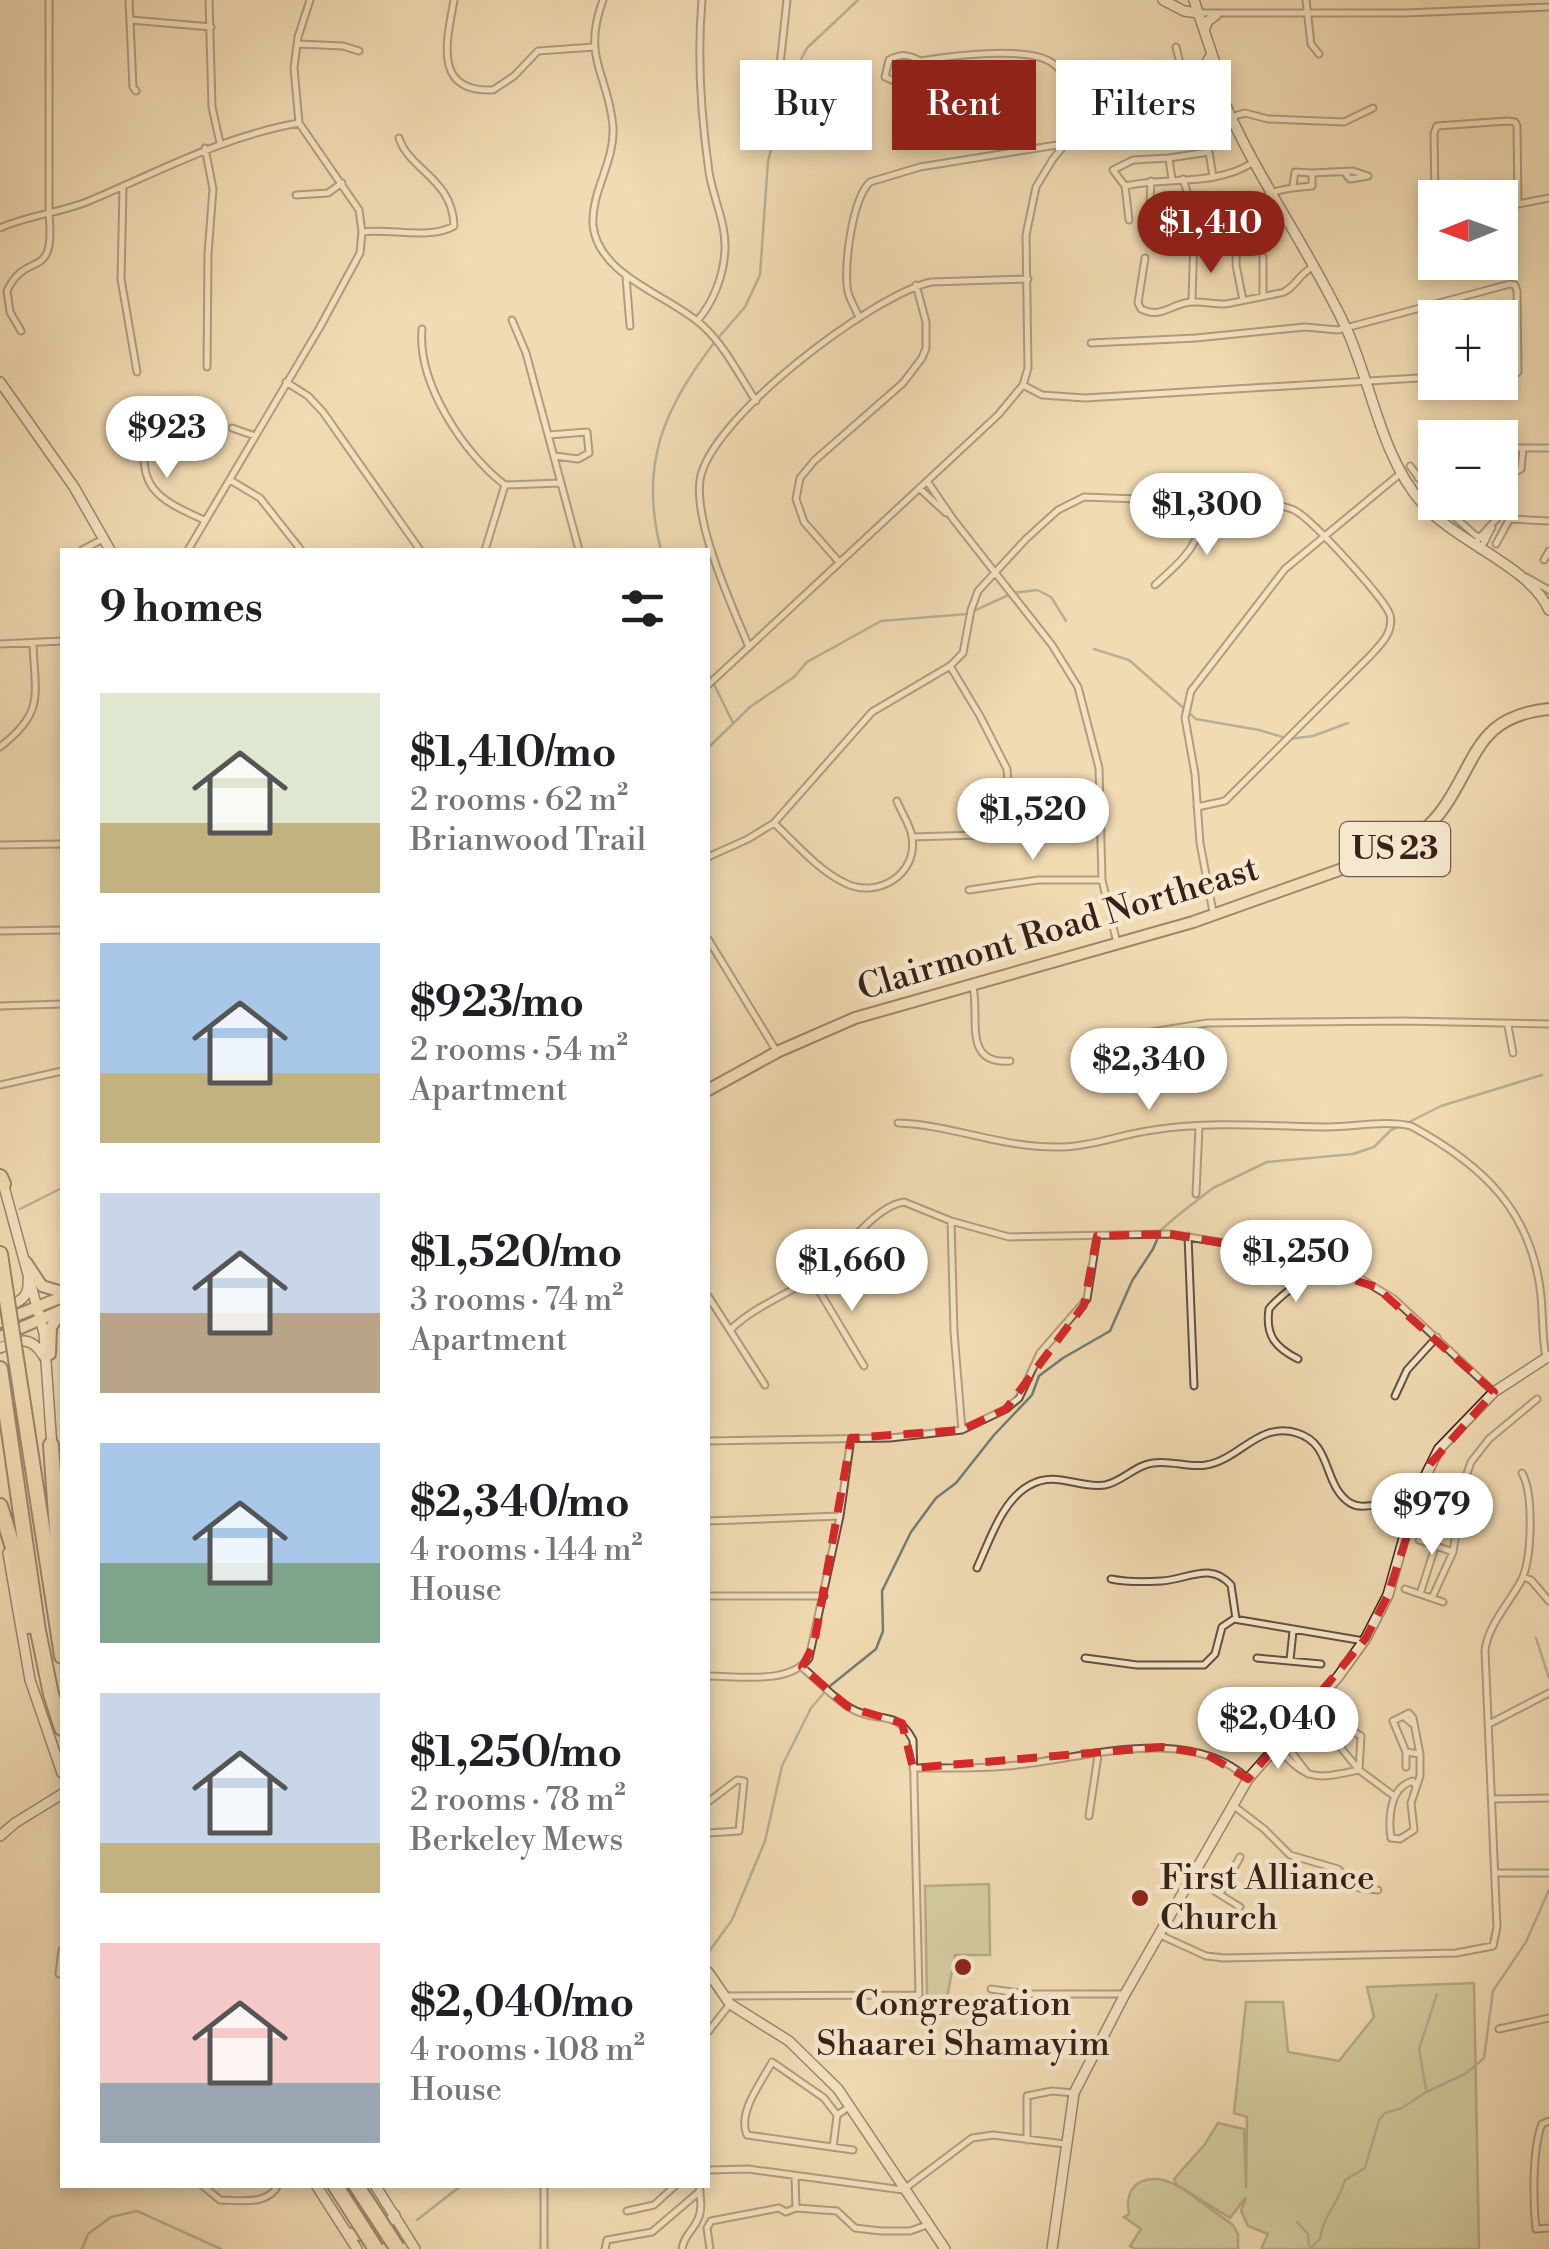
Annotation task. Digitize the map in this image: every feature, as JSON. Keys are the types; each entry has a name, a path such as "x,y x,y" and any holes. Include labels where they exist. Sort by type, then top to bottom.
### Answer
{"highway":[{"path":"0,1254 60,1645"},
{"path":"0,1368 38,1631 60,1722"},
{"path":"51,1445 60,1572"},
{"path":"0,1508 14,1550 40,1678 51,1694"},
{"path":"337,2188 353,2228 373,2249"},
{"path":"358,2188 397,2249"}],"main road":[{"path":"1165,0 1184,11 1198,12"},
{"path":"1194,0 1211,56 1208,60"},
{"path":"1204,33 1208,21 1216,15"},
{"path":"1231,120 1346,328 1422,503 1476,548 1516,572 1549,610"},
{"path":"0,382 109,548"},
{"name":"Clairmont Road Northeast","path":"710,1089 777,1052 860,1017 1214,915 1407,843 1440,813 1473,752 1490,732 1512,717 1549,709"},
{"path":"1,1177 41,1320 60,1506"},
{"path":"26,1262 42,1286 60,1293"},
{"path":"0,1310 26,1297 26,1262"},
{"path":"0,1322 60,1295"},
{"path":"0,1338 60,1312"},
{"path":"45,1357 50,1354 51,1326 60,1314"},
{"path":"0,1348 17,1340 29,1340 45,1357"},
{"path":"1052,2249 1074,2093 1125,1994 1231,1804 1279,1742 1338,1678 1364,1641 1388,1595 1424,1478 1440,1449 1494,1392 1548,1357"},
{"path":"0,1508 30,1680 60,1767"},
{"path":"0,1836 60,1795"},
{"path":"710,1975 726,2000 789,2041 824,2072 945,2249"},
{"path":"319,2188 361,2238 388,2213 383,2197"},
{"path":"377,2188 414,2249"},
{"path":"381,2219 394,2215"},
{"path":"353,2228 356,2249"},
{"path":"373,2249 395,2234 405,2238 414,2249"}],"street":[{"path":"22,331 10,312 4,290 20,272 44,259 52,244 48,214 49,0"},
{"path":"130,0 136,91"},
{"path":"209,0 212,108 220,144"},
{"path":"189,548 360,253 359,210 299,123 294,88 296,44 310,0"},
{"path":"454,0 447,61 454,77 466,86 493,90 514,76 538,51 594,47"},
{"path":"603,0 595,25 594,47 613,128 609,164 593,222 599,245 626,277 697,320 715,339 756,401"},
{"path":"697,320 716,290 725,239 710,174 702,104 702,0"},
{"path":"781,60 787,0"},
{"path":"1306,0 1311,44 1319,54"},
{"path":"1520,0 1520,9"},
{"path":"1198,12 1306,14 1549,7"},
{"path":"130,20 211,27"},
{"path":"296,44 344,46 359,51"},
{"path":"1176,47 1178,60"},
{"path":"933,60 1012,54 1044,59 1056,67"},
{"path":"898,55 920,61 910,74 896,82 885,76 889,60 898,55"},
{"path":"1231,116 1245,113 1268,120 1344,122 1372,108"},
{"path":"1435,180 1436,126 1506,120 1517,126 1518,180"},
{"path":"0,228 122,188 205,148 299,123"},
{"path":"362,232 428,232 454,226 448,200 432,175 402,149 398,138"},
{"path":"858,315 849,294 848,268 858,203 870,182 920,167 1056,145"},
{"path":"205,148 213,189 207,366"},
{"path":"710,683 998,415 1023,385 1030,352 1026,236 1030,206 1036,187 1061,150"},
{"path":"1129,220 1125,186 1114,170 1133,160 1209,152 1213,177"},
{"path":"1169,158 1172,180"},
{"path":"1125,186 1151,180 1213,177 1240,171 1252,163"},
{"path":"1293,186 1295,172 1345,173"},
{"path":"1252,208 1270,194 1293,186 1312,186 1312,173"},
{"path":"1182,179 1196,223"},
{"path":"1149,221 1151,180"},
{"path":"296,196 328,193 342,183"},
{"path":"122,188 120,279 137,372"},
{"path":"1518,204 1549,198"},
{"path":"1150,204 1168,204 1174,225"},
{"path":"1192,301 1194,236"},
{"path":"1236,238 1236,266 1243,300"},
{"path":"1263,257 1263,296"},
{"path":"1145,258 1138,292 1141,310 1154,314 1192,301 1229,304 1286,291 1296,278 1313,267"},
{"path":"626,277 630,326"},
{"path":"749,647 704,522 700,482 715,442 811,350 858,315 916,286 958,280 1028,280"},
{"path":"1449,300 1516,285 1516,300"},
{"path":"839,562 804,522 796,499 800,478 814,461 903,383 922,358 927,337 916,286"},
{"path":"1091,343 1346,328 1418,308"},
{"path":"512,320 526,353 577,548"},
{"path":"422,329 420,343 441,404 474,458 505,485 559,483"},
{"path":"1023,385 1042,395 1071,399 1418,378"},
{"path":"286,382 304,392 323,412 419,548"},
{"path":"232,428 255,436"},
{"path":"146,429 143,465 150,487 166,502 204,520"},
{"path":"549,435 587,432 589,454 578,458 555,456"},
{"path":"1518,448 1549,448"},
{"path":"1518,471 1522,448"},
{"path":"1214,915 1200,843 1185,718 1192,691 1285,569 1406,469 1418,478"},
{"path":"229,480 260,498 300,548"},
{"path":"927,480 1052,645 1078,687 1099,768 1102,880 1117,944"},
{"path":"487,548 505,485"},
{"path":"919,488 949,514"},
{"path":"710,855 748,839 774,822 872,712 950,666 966,647 971,610 978,592 1058,510 1084,497 1209,500 1272,504 1295,510 1323,535 1388,610 1390,628 1385,640 1225,801 1198,806"},
{"path":"1155,584 1191,552 1201,533 1209,500"},
{"path":"1518,519 1549,520"},
{"path":"1458,520 1483,538"},
{"path":"1476,548 1496,520"},
{"path":"1496,544 1509,520"},
{"path":"86,548 106,538"},
{"path":"1544,560 1549,551"},
{"path":"1516,572 1549,590"},
{"path":"0,644 60,642"},
{"path":"0,747 32,717 36,702 33,644"},
{"path":"950,666 1007,769 1012,833"},
{"path":"774,822 834,877 857,888 880,887 899,876 909,861 912,837 897,801"},
{"path":"912,837 1101,831"},
{"path":"0,845 60,844"},
{"path":"970,890 1038,880 1102,880"},
{"path":"0,931 60,930"},
{"path":"710,942 777,1052"},
{"path":"972,984 979,1049 991,1060 1010,1061"},
{"path":"0,1006 60,1004"},
{"path":"1121,1038 1207,1024 1549,1024"},
{"path":"1508,1025 1513,1052"},
{"path":"0,1085 60,1071"},
{"path":"898,1124 1014,1144 1064,1147 1152,1130 1199,1126 1411,1126 1484,1176 1517,1214 1532,1253 1541,1294 1548,1357"},
{"path":"1196,1194 1199,1126"},
{"path":"730,1330 770,1300 812,1279 836,1253 898,1202 1008,1237 1188,1236 1348,1272 1376,1287 1438,1337 1494,1392"},
{"path":"951,1221 962,1430"},
{"path":"710,1441 890,1438 962,1430 1015,1404 1040,1353 1087,1298 1097,1236"},
{"path":"1188,1236 1194,1386"},
{"path":"1298,1359 1277,1347 1272,1338 1269,1309 1312,1270 1314,1262"},
{"path":"812,1279 864,1366"},
{"path":"710,1299 765,1385"},
{"path":"1394,1396 1407,1370 1438,1337"},
{"path":"1432,1598 1453,1552 1471,1462 1489,1439 1537,1399"},
{"path":"977,1568 1005,1510 1030,1485 1054,1478 1085,1486 1110,1484 1150,1462 1212,1464 1254,1438 1285,1431 1318,1444 1333,1483 1351,1504 1382,1504 1415,1512 1422,1519 1437,1520 1452,1528 1456,1525"},
{"path":"710,1676 778,1675 802,1667 814,1644 851,1438"},
{"path":"1160,1935 1206,1956 1224,1958 1483,1950 1493,1946 1497,1936 1486,1643 1524,1577 1530,1498 1522,1473"},
{"path":"1450,1498 1454,1487 1465,1479"},
{"path":"1432,1492 1460,1502"},
{"path":"710,1521 840,1516"},
{"path":"1419,1540 1453,1552"},
{"path":"1420,1594 1435,1546"},
{"path":"1110,1580 1161,1581 1214,1573 1231,1585 1236,1619"},
{"path":"1524,1577 1549,1602"},
{"path":"1405,1590 1444,1602"},
{"path":"710,1596 824,1596"},
{"path":"1085,1658 1137,1665 1204,1665 1215,1654 1226,1622 1236,1619 1364,1641"},
{"path":"1290,1660 1293,1631"},
{"path":"1258,1658 1321,1664"},
{"path":"710,2028 726,2000 919,1995 913,1740 902,1723 848,1707 802,1667"},
{"path":"1489,1724 1549,1693"},
{"path":"1406,1767 1406,1752 1393,1721 1408,1714 1414,1718 1420,1754 1420,1776 1410,1814 1414,1830 1400,1839 1391,1838 1394,1796 1406,1782 1416,1785"},
{"path":"1359,1770 1361,1736 1353,1729 1343,1729 1336,1738 1338,1743 1359,1770 1394,1796"},
{"path":"1279,1742 1299,1772 1327,1776 1359,1770"},
{"path":"913,1768 1007,1766 1151,1748 1198,1752 1238,1770 1248,1779"},
{"path":"1406,1752 1420,1754"},
{"path":"1088,1816 1098,1755"},
{"path":"710,1800 737,1780 744,1781 740,1831 710,1834"},
{"path":"1492,1799 1549,1798"},
{"path":"1231,1804 1290,1854 1338,1869 1359,1888 1378,1890"},
{"path":"1220,1894 1240,1858"},
{"path":"1495,1873 1549,1873"},
{"path":"1192,1877 1240,1907"},
{"path":"59,1974 60,1966"},
{"path":"991,1989 1026,1994 1125,1994"},
{"path":"1499,2028 1549,2018"},
{"path":"833,2145 837,2115 824,2098 772,2062 744,2120 747,2135 853,2150"},
{"path":"1027,2140 1027,2096 1052,2091 1074,2093"},
{"path":"837,2115 848,2108"},
{"path":"1549,2121 1542,2124 1538,2137 1536,2229 1549,2228"},
{"path":"710,2170 748,2168 903,2190 972,2138 993,2135 1065,2144"},
{"path":"796,2177 796,2208"},
{"path":"206,2188 220,2200 256,2200 274,2194 277,2188"},
{"path":"544,2188 544,2249"},
{"path":"627,2210 654,2205 673,2188"},
{"path":"673,2249 683,2246 698,2222 700,2188"},
{"path":"604,2249 607,2240 652,2232 700,2188"},
{"path":"710,2249 707,2228 711,2221 779,2208 786,2212 796,2208 837,2211 858,2229 910,2231 927,2225"}],"highlighted area":[{"path":"1170,1234 1255,1248 1376,1287 1494,1392 1430,1464 1388,1595 1366,1638 1248,1779 1206,1754 1162,1747 913,1768 902,1723 848,1707 802,1667 814,1644 851,1438 962,1430 1006,1409 1084,1305 1097,1236"}],"green space":[{"path":"989,1884 990,1955 955,1955 947,1998 927,1998 925,1886"},
{"path":"1474,1983 1479,2249 1261,2249 1268,2234 1248,2226 1241,2211 1246,2197 1230,2218 1179,2186 1233,2225 1238,2234 1238,2249 1130,2246 1141,2229 1124,2217 1129,2214 1128,2202 1135,2186 1158,2179 1177,2186 1174,2179 1218,2123 1244,2129 1246,2188 1247,2117 1234,2113 1246,2002 1283,2002 1288,2052 1339,2061 1374,2017 1367,1987"}],"waterway":[{"path":"719,337 745,307 760,275 768,161 789,82 807,48 858,0"},
{"path":"661,548 653,492 660,440 681,391 714,343"},
{"path":"710,746 750,707 794,677 807,662 881,621 967,614 1013,593 1037,590 1051,597 1066,621"},
{"path":"1094,649 1129,660 1196,719 1289,739 1313,736 1348,723"},
{"path":"710,676 733,723"},
{"path":"1407,1123 1441,1106 1542,1075"},
{"path":"710,1950 732,1920 765,1841 782,1766 811,1708 830,1686 876,1649 883,1631 882,1591 911,1532 936,1498 956,1483 1032,1395 1039,1376 1110,1331 1161,1230 1177,1216 1213,1188 1267,1162 1353,1154 1374,1147 1400,1126"},
{"path":"20,1209 60,1189"},
{"path":"1536,1638 1549,1678"},
{"path":"1310,2249 1320,2239 1345,2180 1365,2168 1379,2120 1385,2113 1465,2074 1484,2058 1493,1991 1526,1942 1549,1890"},
{"path":"1426,2089 1419,2049 1437,1994"},
{"path":"417,2220 458,2188"},
{"path":"82,2249 88,2234 111,2217 137,2211 221,2249"},
{"path":"1297,2222 1308,2234 1309,2246"}],"place":[{"name":"First Alliance Church","path":"1140,1898"},
{"name":"Congregation Shaarei Shamayim","path":"963,1967"}]}
